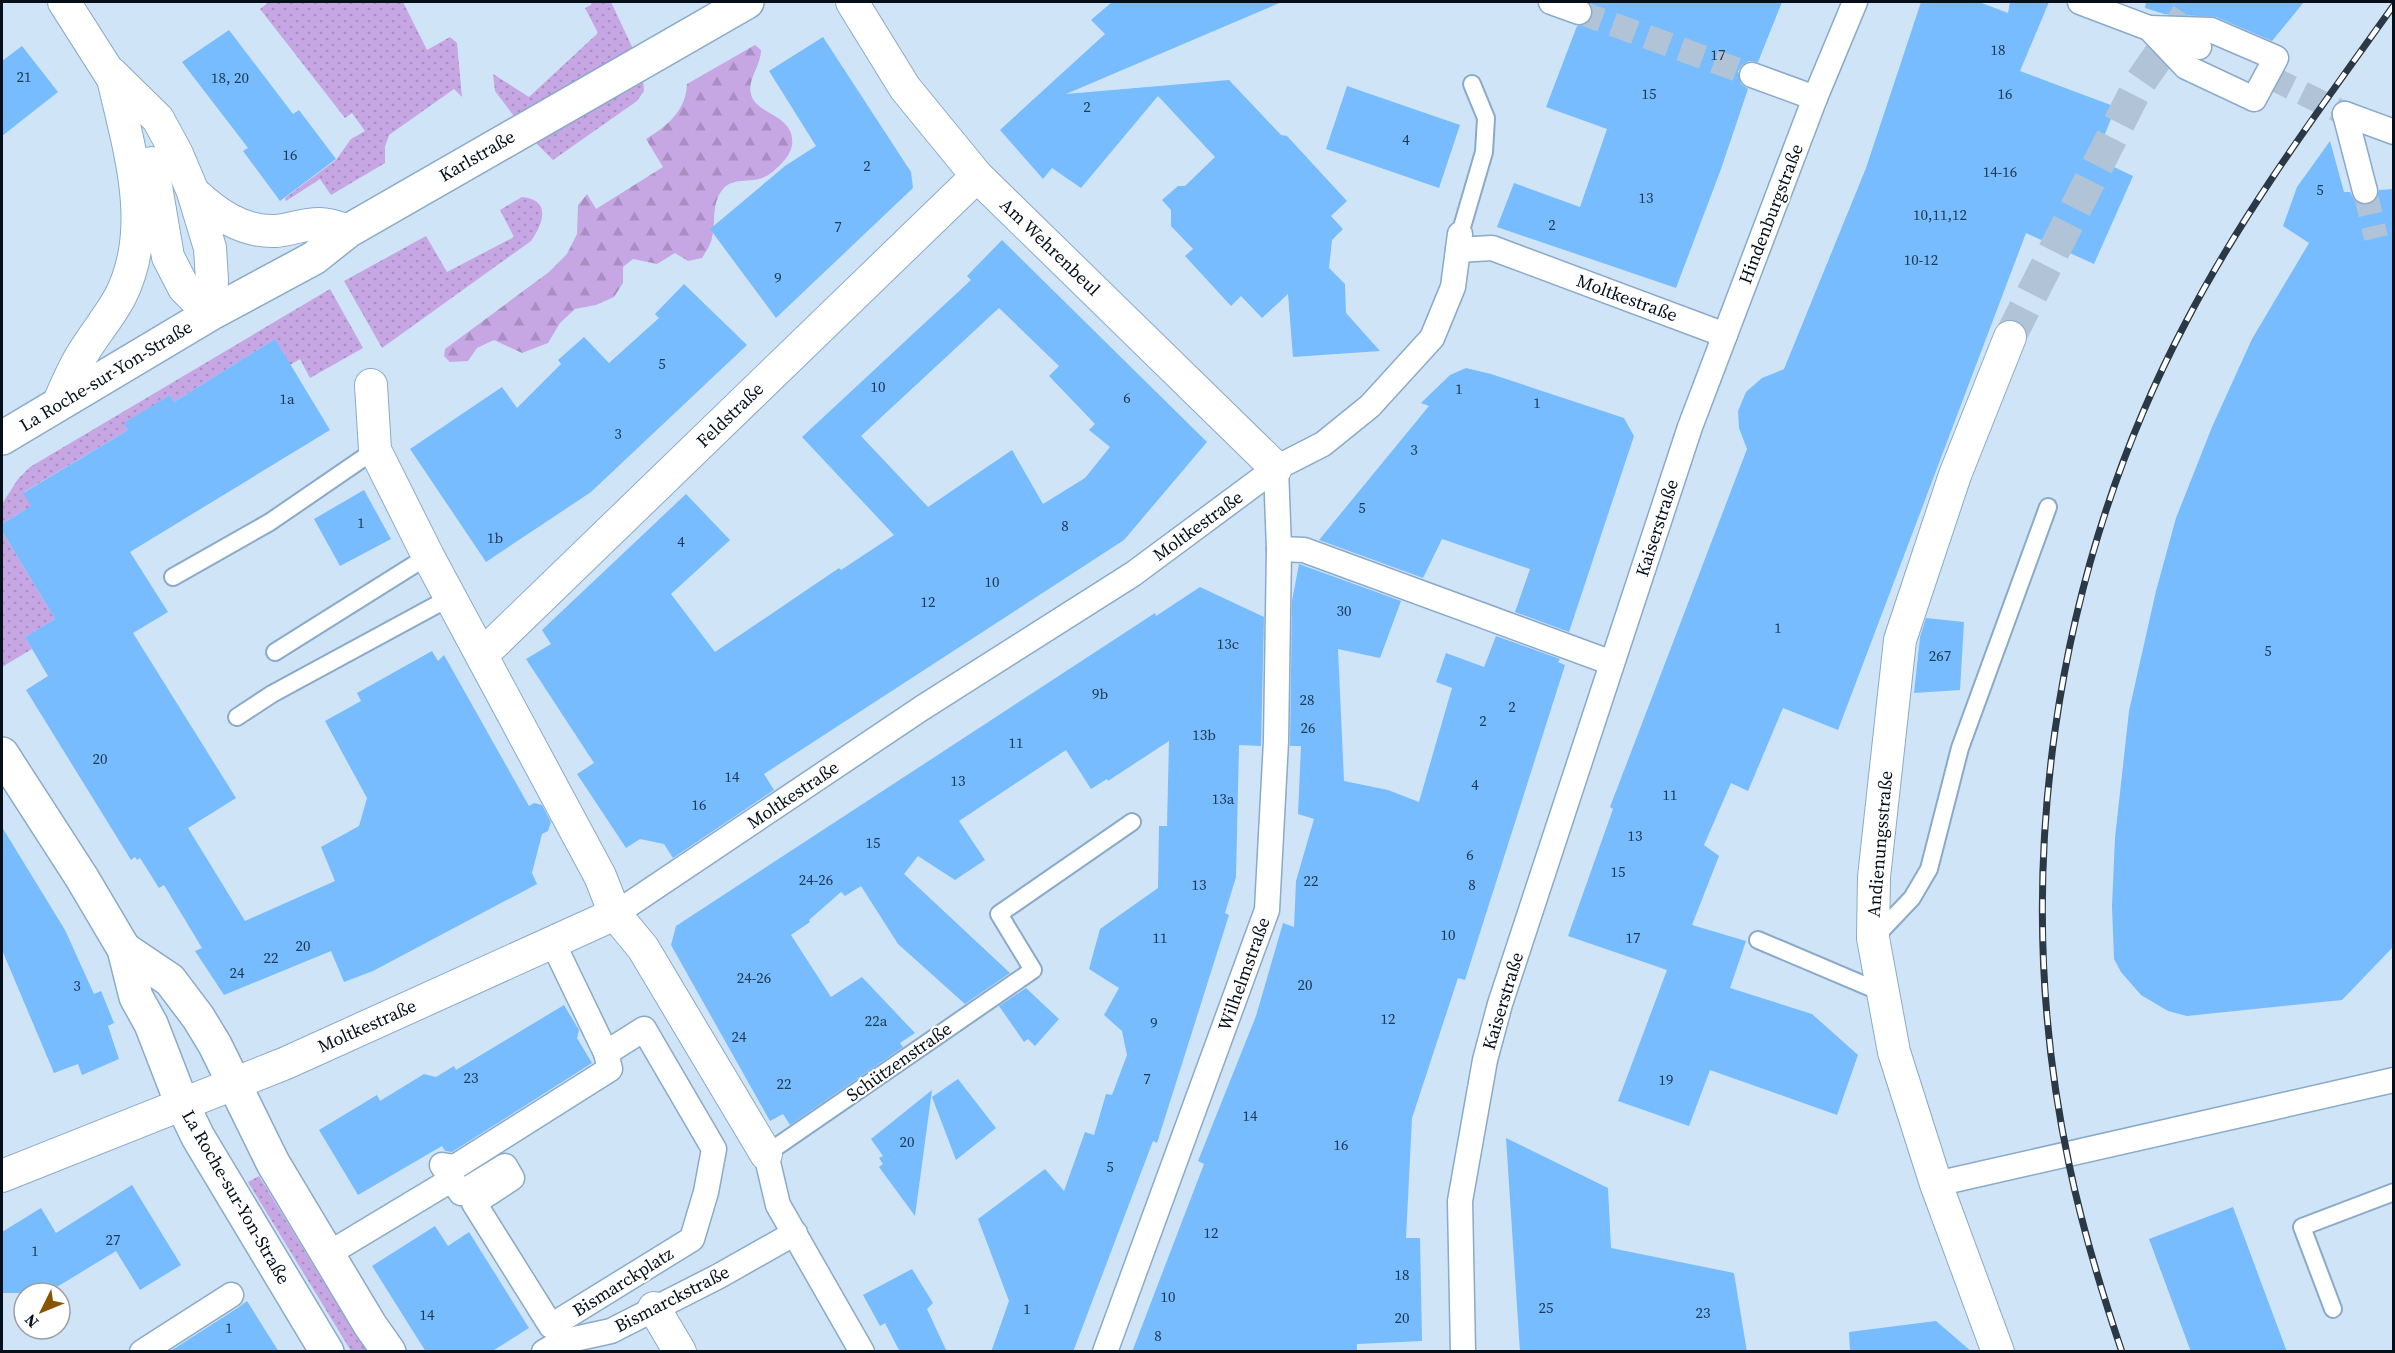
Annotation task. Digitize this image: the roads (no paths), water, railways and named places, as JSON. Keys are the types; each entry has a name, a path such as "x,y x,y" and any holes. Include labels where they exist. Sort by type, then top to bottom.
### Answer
{"street":[{"path":"64,2 112,74 136,119 152,164 168,257 184,288 210,314"},
{"name":"Karlstraße","path":"210,314 314,258 348,231 395,203 747,2"},
{"name":"Am Wehrenbeul","path":"852,2 905,88 977,176 1276,468"},
{"path":"1551,2 1579,12"},
{"name":"Hindenburgstraße","path":"1690,427 1815,98 1855,2"},
{"path":"2080,2 2201,48"},
{"path":"2149,28 2211,30 2276,58 2254,99 2186,67 2149,28"},
{"path":"112,74 158,118 193,192 210,248 212,280 210,314"},
{"path":"58,404 79,359 120,296 134,260 138,228 135,176 112,74"},
{"path":"1752,75 1815,98"},
{"path":"2365,191 2345,114 2394,132"},
{"name":"Feldstraße","path":"483,654 977,176"},
{"path":"193,192 214,211 228,220 245,226 273,231 321,224 348,231"},
{"name":"Moltkestraße","path":"2,1176 286,1063 615,914 922,708 1133,574 1276,468 1323,444 1370,406 1432,338 1453,287 1459,242 1492,248 1725,335"},
{"name":"La Roche-sur-Yon-Straße","path":"2,438 210,314"},
{"name":"Andienungsstraße","path":"1998,1352 1936,1184 1894,1052 1874,938 1874,877 1900,640 1955,475 2010,337"},
{"path":"371,385 375,450 600,876 615,914 643,948 766,1154 778,1205 862,1352"},
{"name":"Kaiserstraße","path":"1463,1352 1460,1201 1485,1060 1500,1004 1690,427"},
{"name":"Wilhelmstraße","path":"1105,1352 1267,910 1276,741 1279,549 1276,468"},
{"path":"1279,549 1304,550 1612,663"},
{"name":"La Roche-sur-Yon-Straße","path":"2,754 82,878 124,950 136,997 151,1024 182,1104 218,1171 327,1352"},
{"path":"328,1254 451,1180 442,1165 454,1167 610,1069 606,1053 553,943"},
{"path":"124,950 170,980 198,1017 215,1045 264,1146 370,1325 389,1352"},
{"name":"Bismarckplatz","path":"451,1180 461,1194 505,1166 512,1178 474,1203 551,1326 692,1239 706,1191 714,1149 644,1029 606,1053"},
{"path":"1936,1184 2394,1080"},
{"name":"Bismarckstraße","path":"544,1352 561,1342 611,1331 719,1276 795,1233"},
{"path":"142,1352 231,1295"},
{"path":"581,1308 596,1334"},
{"path":"654,1308 680,1352"}],"lane":[{"path":"1459,242 1484,152 1486,118 1472,84"},
{"path":"173,577 270,522 375,450"},
{"path":"1874,938 1912,898 1929,869 1960,748 2048,507"},
{"path":"275,652 429,556"},
{"path":"237,717 272,694 451,597"},
{"name":"Schützenstraße","path":"766,1154 1033,970 999,914 1132,822"},
{"path":"1758,940 1883,993"},
{"path":"2333,1309 2302,1227 2394,1191"}],"tunnel":[{"path":"2010,337 2139,84 2196,2"},
{"path":"1579,12 1752,75"},
{"path":"2270,77 2345,114"},
{"path":"2365,191 2376,238"}],"railway":[{"path":"2122,1352 2093,1258 2069,1164 2051,1057 2043,949 2044,840 2055,732 2075,624 2103,520 2141,418 2187,320 2259,198 2394,5"}]}
